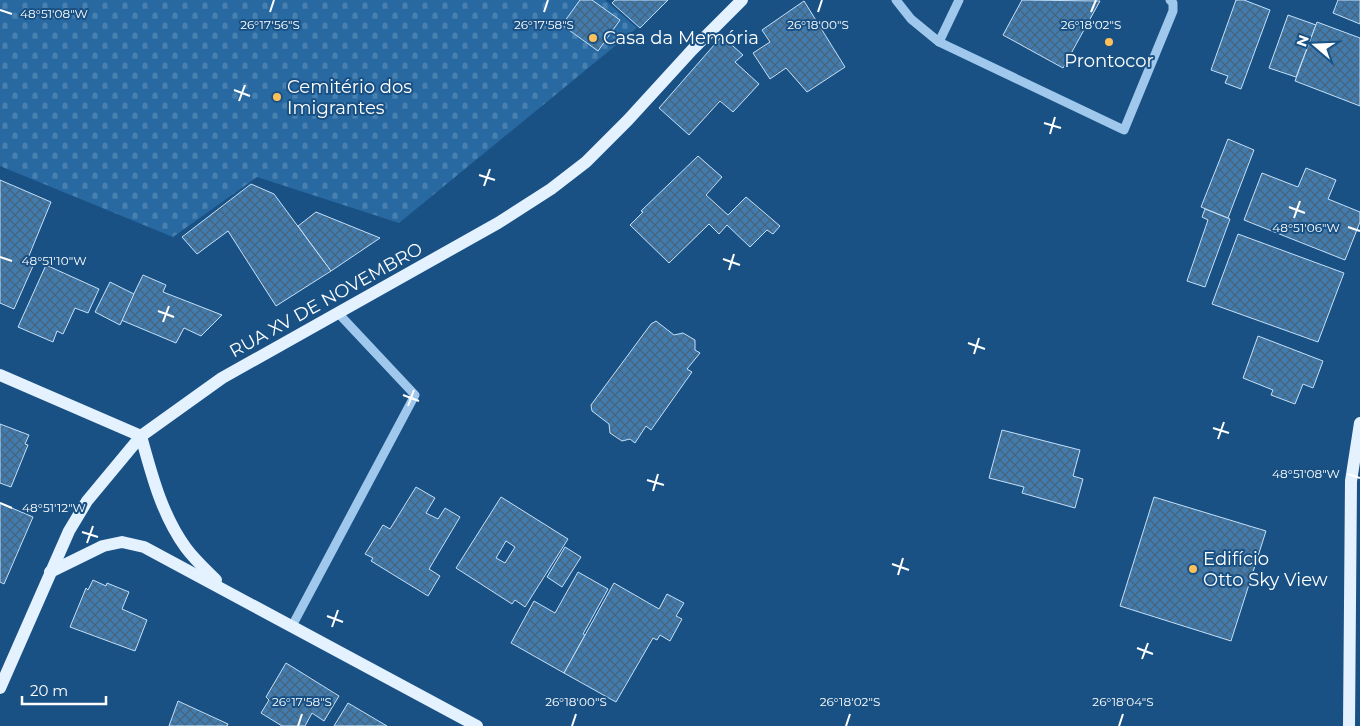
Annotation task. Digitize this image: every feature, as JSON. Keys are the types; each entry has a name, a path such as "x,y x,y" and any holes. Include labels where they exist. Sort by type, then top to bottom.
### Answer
{"main road":[{"name":"RUA XV DE NOVEMBRO","path":"0,688 69,531 87,501 141,436 222,378 498,223 552,190 586,162 628,120 692,50 742,0"},
{"path":"0,375 141,436 153,480 170,523 187,550 224,588"},
{"path":"1349,726 1356,483 1360,423"},
{"path":"50,572 103,546 122,542 144,547 224,588 477,726"}],"lane":[{"path":"896,0 911,19 938,42 1124,130 1173,11 1173,3 1170,0"},
{"path":"938,42 958,0"},
{"path":"292,626 414,396 338,313"}],"green space":[{"name":"Cemitério dos Imigrantes","path":"0,0 605,0 637,28 399,223 257,177 173,237 0,166"}],"building":[{"name":"Casa da Memória","path":"580,0 592,0 620,20 598,51 562,25"},
{"path":"615,0 668,0 640,28 612,3"},
{"path":"1022,0 1100,1 1063,68 1003,35"},
{"path":"1236,0 1244,0 1270,10 1241,89 1225,83 1228,76 1211,70"},
{"path":"1338,0 1360,0 1360,24 1333,13"},
{"path":"804,1 845,67 807,92 786,68 770,79 753,53 770,42 762,30"},
{"path":"1288,15 1316,25 1296,77 1269,68"},
{"path":"1317,22 1360,38 1360,106 1295,81"},
{"path":"722,36 743,55 735,62 759,84 733,112 720,101 689,135 659,108"},
{"path":"1228,139 1254,150 1228,218 1201,207"},
{"path":"698,156 722,177 706,195 728,215 746,197 780,226 773,234 767,230 750,247 727,225 719,234 709,224 669,263 630,225 643,212 641,211"},
{"path":"1306,168 1336,180 1328,199 1360,212 1360,222 1345,260 1244,220 1262,173 1298,187"},
{"path":"0,180 51,202 26,263 33,266 14,309 0,303"},
{"path":"251,184 274,194 331,271 276,306 228,231 197,254 182,237"},
{"path":"1205,209 1230,219 1205,287 1187,281 1208,220 1202,217"},
{"path":"316,212 380,238 331,271 298,226"},
{"path":"1238,234 1344,273 1318,342 1212,304"},
{"path":"46,265 99,289 88,313 75,308 63,334 57,331 53,342 18,327"},
{"path":"143,275 166,285 163,292 222,315 201,336 184,328 176,343 121,320"},
{"path":"110,282 134,294 120,325 95,312"},
{"path":"656,321 674,335 683,333 695,340 695,350 700,353 687,369 692,372 651,430 646,426 635,443 630,439 622,441 610,433 609,424 592,411 591,405 651,324"},
{"path":"1258,336 1323,361 1313,388 1303,384 1295,404 1271,395 1273,390 1243,378"},
{"path":"0,424 29,435 25,444 28,445 11,487 0,483"},
{"path":"1002,430 1080,450 1073,476 1083,479 1075,508 1022,493 1024,487 989,478"},
{"path":"416,487 435,498 426,513 438,519 445,508 460,517 429,569 440,576 428,596 371,561 373,558 365,554 383,525 390,529"},
{"path":"501,497 568,539 525,607 515,600 512,604 456,568","holes":["506,541 515,547 505,563 496,558"]},
{"name":"Edifício Otto Sky View","path":"1154,497 1266,531 1231,641 1120,606"},
{"path":"0,503 33,517 4,584 0,582"},
{"path":"565,547 581,557 562,587 547,577"},
{"path":"578,572 608,589 564,673 511,643 534,601 555,613"},
{"path":"93,580 106,586 107,583 129,592 122,609 147,620 135,651 70,627 86,588 88,590"},
{"path":"614,583 659,609 667,594 684,603 676,616 682,619 670,641 660,635 657,640 653,638 616,702 564,673"},
{"path":"286,663 339,696 324,721 312,713 305,726 282,726 261,713 269,700 266,697"},
{"path":"178,701 228,724 227,726 169,726"},
{"path":"348,703 387,726 334,726"}],"place":[{"name":"Casa da Memória","path":"593,38"},
{"name":"Prontocor","path":"1109,42"},
{"name":"Cemitério dos Imigrantes","path":"277,97"},
{"name":"Edifício Otto Sky View","path":"1193,569"}]}
